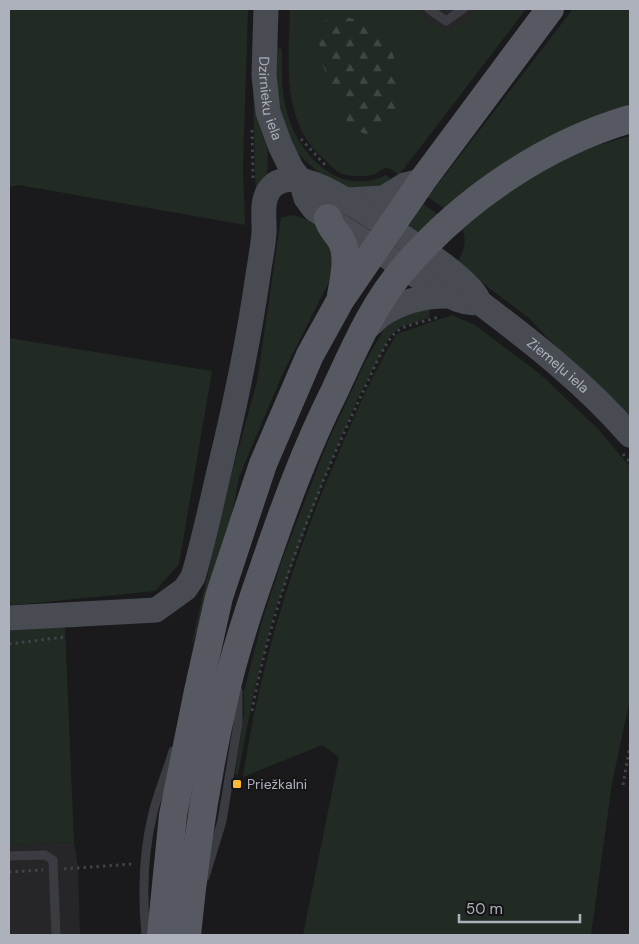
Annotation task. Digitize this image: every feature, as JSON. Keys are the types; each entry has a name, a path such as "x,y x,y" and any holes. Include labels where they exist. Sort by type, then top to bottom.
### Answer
{"main road":[{"path":"161,935 173,815 198,691 219,597 263,464 310,355 341,299 422,181 550,9"},
{"path":"188,935 201,819 226,689 237,651 291,486 305,451 372,314 413,259 451,221 493,188 552,150 584,134 630,120"},
{"path":"337,209 330,226 343,244 345,276 341,299"}],"street":[{"name":"Dzirnieku iela","path":"266,9 264,75 268,112 291,168 301,181 306,198 314,209 337,209 413,259"},
{"path":"9,618 156,610 185,589 193,577 200,553 241,380 264,231 269,224 274,210 301,181"},
{"path":"337,209 384,198 405,185 422,181"},
{"name":"Ziemeļu iela","path":"413,259 450,296 472,303 479,302"},
{"name":"Ziemeļu iela","path":"413,259 470,287 476,294 479,302 543,350 581,385 630,435"},
{"path":"366,328 388,311 409,301 425,296 450,296"}],"lane":[{"path":"430,9 446,22 463,9"},
{"path":"188,935 222,821 238,723 237,651"},
{"path":"146,935 142,899 144,864 153,813 173,751 198,691"},
{"path":"9,856 46,855 53,860 56,935"}],"path":[{"path":"297,132 312,153 328,168"},
{"path":"252,711 285,585 326,477 355,409 394,335 399,330 434,319"},
{"path":"623,785 630,745"},
{"path":"9,872 138,863"}],"shaded area":[{"path":"362,9 486,9 445,48"},
{"path":"74,842 78,866 80,935 9,935 9,845"}],"green space":[{"path":"9,9 248,9 243,167 245,225 19,185 9,187"},
{"path":"290,9 418,9 430,25 432,23 439,28 451,29 457,27 477,9 526,9 399,175 386,168 369,176 362,176 346,175 334,168 310,144 300,127 290,89"},
{"path":"573,9 630,9 630,107 604,114 556,136 512,163 448,211 428,197"},
{"path":"331,13 368,23 392,50 402,92 392,119 371,136 350,128 321,61 318,31"},
{"path":"274,48 282,49 283,89 287,113 301,144 311,158 324,169 338,177 353,181 369,181 386,175 394,181 360,193 326,179 301,157 293,145 279,115"},
{"path":"253,89 256,90 268,162 263,190 256,205"},
{"path":"630,136 630,418 552,343 529,318 456,263 462,254 465,239 460,226 531,175 592,147"},
{"path":"423,204 442,217 420,235 410,228 410,224"},
{"path":"291,215 306,219 312,223 327,236 336,248 331,278 283,373 239,477 230,524 201,624 191,646 230,479 257,382 281,218"},
{"path":"431,302 429,318 400,327 390,336 357,400 330,464 274,613 253,696 238,775 235,775 244,713 244,691 262,621 282,560 326,446 365,362 387,324"},
{"path":"452,315 475,325 540,374 598,429 630,467 630,699 612,783 591,935 303,935 339,757 322,745 243,777 250,735 269,651 308,529 346,435 373,376 397,334"},
{"path":"9,338 212,371 179,564 155,591 15,605 9,604"},
{"path":"65,626 74,842 9,845 9,631"}],"place":[{"name":"Priežkalni","path":"237,784"}]}
